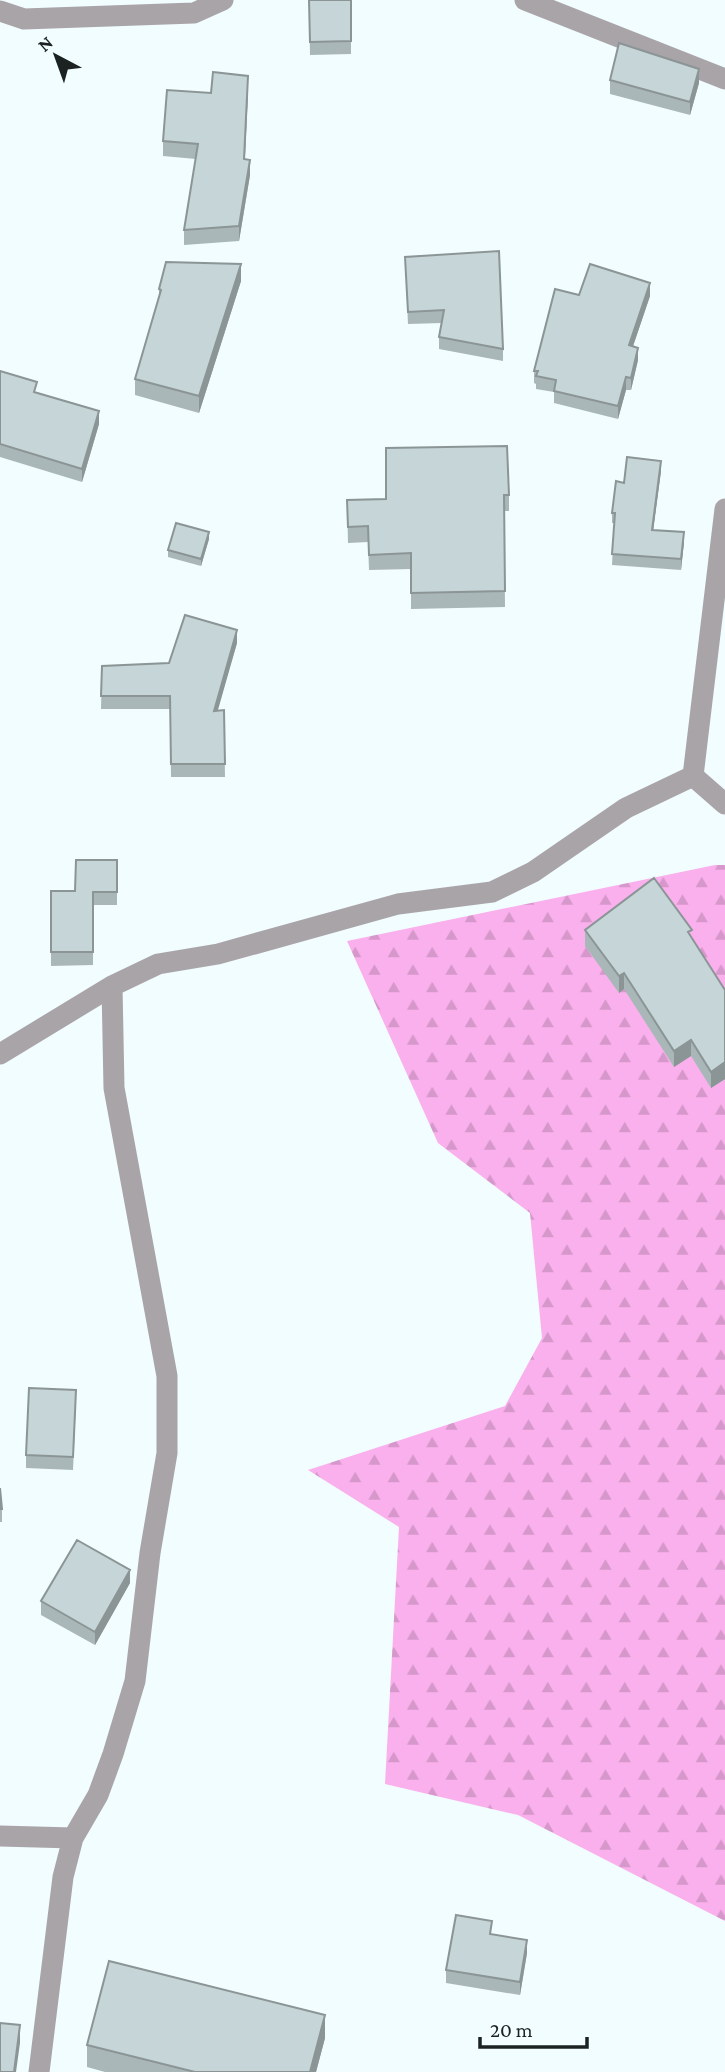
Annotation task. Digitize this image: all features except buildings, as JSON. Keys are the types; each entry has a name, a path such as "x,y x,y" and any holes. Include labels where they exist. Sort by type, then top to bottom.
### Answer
{"street":[{"path":"0,11 24,19 194,13 222,0"},
{"path":"526,0 725,79"},
{"path":"692,776 725,509"},
{"path":"692,776 725,804"},
{"path":"0,1054 112,986 158,964 218,954 398,904 492,892 533,872 626,808 692,776"},
{"path":"39,2072 63,1877 73,1838 98,1795 135,1681 150,1553 166,1453 167,1376 114,1088 112,986"},
{"path":"0,1836 73,1838"}],"green space":[{"path":"725,865 725,1921 518,1815 385,1784 399,1527 308,1470 505,1406 542,1338 530,1213 438,1143 347,941"}]}
